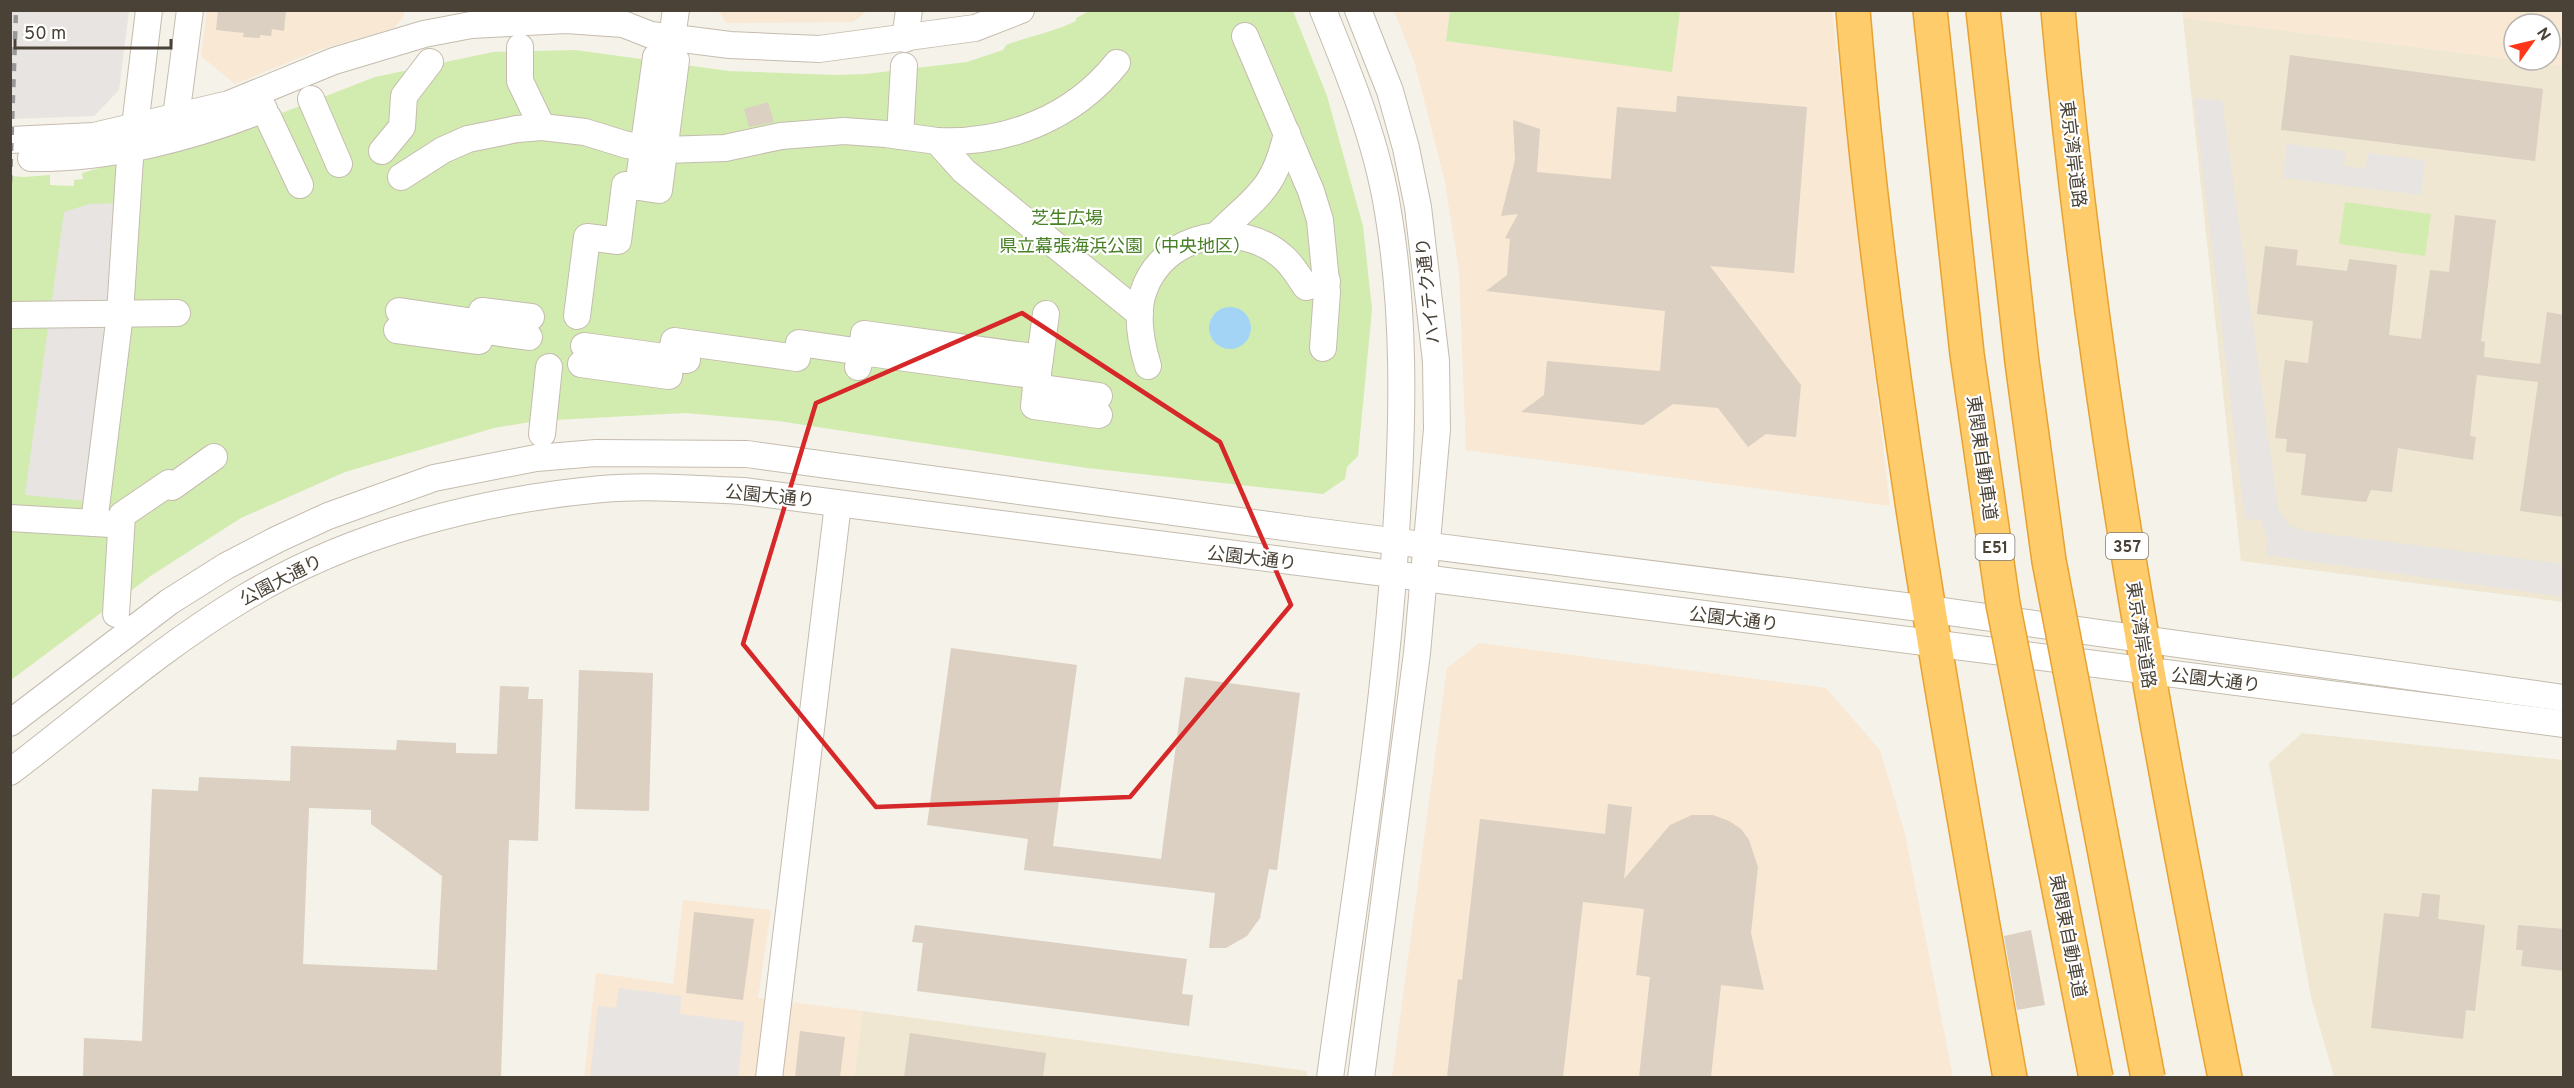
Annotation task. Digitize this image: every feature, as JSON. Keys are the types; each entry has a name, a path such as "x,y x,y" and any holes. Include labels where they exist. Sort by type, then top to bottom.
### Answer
{"highway":[{"path":"1853,10 1860,93 1891,356 1933,644 2010,1077"},
{"name":"東関東自動車道","path":"1930,10 1967,354 2003,604 2096,1077"},
{"path":"1983,10 2022,362 2049,561 2087,774 2148,1077"},
{"name":"東京湾岸道路","path":"2058,10 2086,257 2144,655 2225,1077"}],"street":[{"path":"135,126 149,10"},
{"path":"157,142 176,117 189,10"},
{"path":"577,315 587,237 618,241 625,185 659,190 654,149 664,47 675,10"},
{"path":"905,39 909,10"},
{"path":"10,157 69,156 157,142 230,123 341,77 432,48 517,37 568,36 664,47 730,45 819,49 975,28 1021,10"},
{"name":"ハイテク通り","path":"1323,10 1355,90 1376,155 1388,211 1395,268 1402,419 1388,648 1330,1077"},
{"name":"ハイテク通り","path":"1358,10 1390,91 1406,148 1418,207 1429,285 1436,361 1437,429 1417,653 1361,1077"},
{"path":"10,140 94,136 229,104 334,61 382,46 471,25 566,20 623,24 664,47"},
{"path":"1245,36 1287,133 1320,220 1327,317 1323,348"},
{"path":"520,47 520,81 542,127"},
{"path":"382,152 402,127 404,96 430,62"},
{"path":"401,177 427,159 468,140 517,129 542,127 585,132 654,149 725,148 781,136 844,131 937,141 975,141 996,138 1041,122 1079,100 1105,79 1117,63"},
{"path":"900,136 904,66"},
{"path":"311,99 339,165"},
{"path":"268,117 300,185"},
{"path":"135,126 157,142"},
{"path":"1148,366 1142,341 1140,314 1143,291 1158,267 1181,247 1218,234 1264,192 1278,165 1287,133"},
{"path":"937,141 964,171 1140,314"},
{"path":"94,523 120,314 130,158"},
{"path":"1218,234 1244,236 1272,249 1284,258 1306,287 1326,281"},
{"path":"10,315 177,313"},
{"path":"1046,314 1034,406 1099,406"},
{"path":"398,321 432,325 530,327"},
{"path":"583,355 614,359 671,358 674,341 737,358 797,358 860,367 864,334 916,350 956,355 1038,374"},
{"path":"542,434 549,368"},
{"name":"公園大通り","path":"10,723 169,602 226,566 278,538 328,516 425,481 536,458 596,453 747,454 1928,609 2144,655 2564,724"},
{"path":"10,518 128,525 174,492 180,500 219,463"},
{"name":"公園大通り","path":"10,772 125,680 245,597 294,571 415,523 544,496 604,489 743,491 1933,644 2144,655 2564,698"},
{"path":"769,1077 838,504"},
{"path":"124,608 128,525"}],"highlighted area":[{"path":"1022,313 1220,442 1291,605 1130,797 876,807 743,644 816,403"}],"shaded area":[{"path":"11,10 129,11 119,90 94,116 11,119"},
{"path":"207,11 404,11 404,16 394,28 316,51 235,84 201,56"},
{"path":"719,11 867,11 853,22 726,23"},
{"path":"1394,11 1832,11 1890,506 1466,450 1459,271 1445,182 1415,64"},
{"path":"2183,11 2563,11 2563,66 2562,12 2502,12 2502,58 2183,18"},
{"path":"2183,18 2502,58 2502,72 2562,72 2563,66 2563,602 2241,561"},
{"path":"2194,98 2222,100 2278,508 2289,525 2304,531 2563,564 2563,597 2266,555 2268,541 2261,520 2245,519"},
{"path":"2287,144 2346,151 2344,166 2365,169 2368,153 2425,160 2421,195 2283,178"},
{"path":"123,203 86,501 25,495 64,212 89,204"},
{"path":"1479,643 1826,688 1880,750 1905,834 1953,1077 1392,1078 1447,668"},
{"path":"2302,733 2563,760 2563,1077 2334,1077 2311,997 2269,763"},
{"path":"683,900 771,910 758,998 863,1011 854,1077 584,1078 596,973 673,984"},
{"path":"619,988 681,996 680,1014 744,1022 738,1077 590,1077 598,1006 616,1008"},
{"path":"863,1011 1307,1071 1307,1078 854,1078"}],"green space":[{"name":"県立幕張海浜公園（中央地区）","path":"1089,11 1293,11 1327,96 1363,226 1372,309 1358,456 1347,467 1345,479 1323,494 1087,468 778,421 685,413 536,421 494,428 345,472 241,518 152,575 11,680 11,176 50,175 50,185 74,186 74,180 83,179 82,173 248,126 375,77 493,52 575,50 729,71 865,74 967,62 1003,50 1006,45 1068,25"},
{"path":"1450,11 1680,11 1672,72 1446,41"},
{"path":"2345,202 2431,214 2425,256 2339,244"}],"water":[{"path":"1230,307 1245,313 1251,328 1245,343 1230,349 1215,343 1209,328 1215,313"}],"building":[{"path":"218,10 286,10 284,31 272,29 271,36 260,35 260,38 243,37 244,33 216,30"},
{"path":"2290,55 2543,89 2535,161 2281,130"},
{"path":"1677,96 1807,107 1794,273 1710,266 1801,385 1796,437 1766,434 1748,447 1718,408 1673,404 1643,425 1521,412 1544,395 1547,361 1660,371 1665,311 1486,291 1507,275 1510,239 1505,238 1518,214 1501,216 1515,160 1513,120 1540,129 1537,172 1611,179 1617,107 1676,112"},
{"path":"768,102 774,122 749,127 744,109"},
{"path":"2455,215 2496,220 2481,341 2485,342 2484,357 2540,364 2547,312 2564,315 2564,517 2520,511 2538,382 2477,375 2470,436 2476,437 2473,460 2398,448 2392,492 2371,490 2366,502 2301,495 2306,454 2286,452 2287,439 2275,438 2285,360 2308,363 2313,321 2257,314 2265,246 2298,250 2296,265 2347,271 2349,259 2397,265 2389,335 2421,339 2430,270 2449,272"},
{"path":"951,648 1077,665 1053,846 1161,859 1185,677 1300,693 1277,870 1269,869 1260,918 1247,936 1226,948 1209,948 1215,893 1024,870 1028,839 927,825"},
{"path":"579,670 653,673 649,811 575,809"},
{"path":"500,686 529,687 528,699 543,699 538,841 509,840 501,1077 83,1077 84,1038 142,1041 152,789 198,791 199,777 290,781 291,746 396,750 397,740 456,743 456,753 497,754","holes":["309,808 371,810 371,824 442,876 437,970 303,964"]},
{"path":"1608,804 1632,807 1624,879 1670,825 1692,815 1713,815 1741,829 1749,840 1758,867 1751,933 1764,990 1721,985 1711,1077 1639,1077 1650,977 1636,975 1644,909 1583,902 1563,1077 1447,1077 1458,979 1462,980 1480,819 1605,834"},
{"path":"2422,893 2440,895 2438,919 2485,925 2475,1011 2466,1010 2463,1039 2371,1028 2384,913 2419,917"},
{"path":"694,912 754,919 743,1000 686,993"},
{"path":"915,925 1187,959 1182,994 1193,995 1189,1026 917,991 923,943 912,942"},
{"path":"2518,925 2564,929 2564,971 2521,966 2523,950 2516,950"},
{"path":"2031,930 2045,1005 2017,1010 2004,936"},
{"path":"800,1031 845,1037 840,1077 795,1077"},
{"path":"910,1033 1046,1053 1043,1077 904,1077"}],"railway":[{"path":"10,183 16,10"}],"park label":[{"name":"芝生広場","path":"1067,218"}]}
